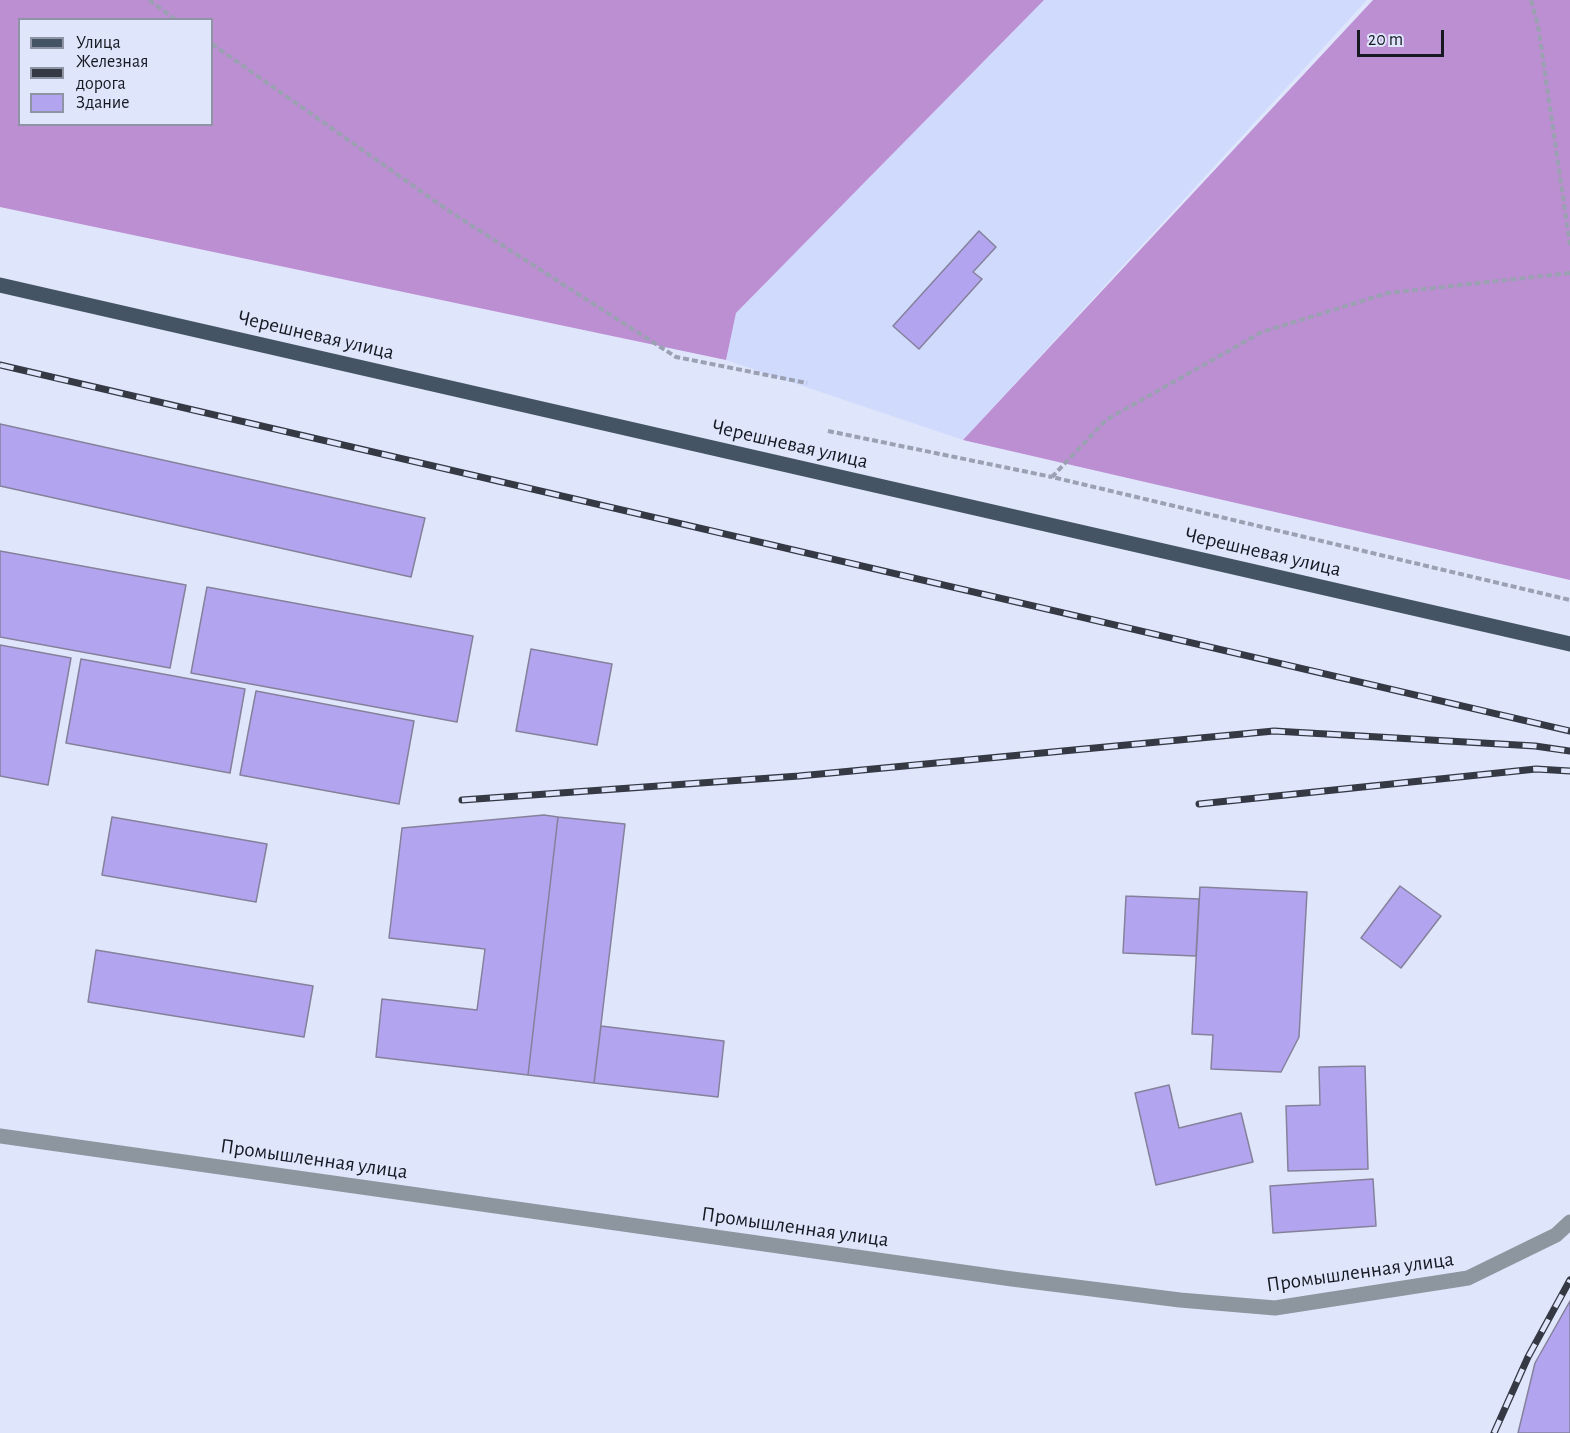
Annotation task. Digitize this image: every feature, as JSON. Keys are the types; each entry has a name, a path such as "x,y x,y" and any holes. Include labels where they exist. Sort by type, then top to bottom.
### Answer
{"main road":[{"name":"Черешневая улица","path":"0,285 1570,644"}],"street":[{"name":"Промышленная улица","path":"0,1136 1000,1277 1180,1300 1275,1308 1468,1278 1556,1235 1570,1222"}],"path":[{"path":"148,0 173,18"},
{"path":"1531,0 1538,24 1570,245"},
{"path":"213,45 449,211 676,357 807,383"},
{"path":"1052,477 1106,420 1262,332 1388,293 1570,273"},
{"path":"828,431 1052,477 1570,600"}],"shaded area":[{"path":"0,0 1044,0 736,313 726,360 0,207"},
{"path":"1044,0 1367,0 963,440 726,360 736,313"},
{"path":"1373,0 1570,0 1570,580 963,440"}],"building":[{"path":"979,231 996,247 973,272 982,279 919,349 893,326"},
{"path":"0,424 425,518 411,577 0,486"},
{"path":"0,551 186,585 170,668 0,637"},
{"path":"207,587 473,636 457,722 191,673"},
{"path":"0,645 71,658 48,785 0,776"},
{"path":"531,649 612,664 597,745 516,731"},
{"path":"81,659 245,689 230,773 66,743"},
{"path":"256,691 414,721 399,804 240,775"},
{"path":"544,815 558,817 528,1075 376,1057 382,999 477,1010 485,949 389,938 402,828"},
{"path":"112,817 267,844 256,902 102,875"},
{"path":"558,817 625,824 594,1083 528,1075"},
{"path":"1400,886 1441,916 1401,968 1361,938"},
{"path":"1200,887 1307,892 1299,1037 1281,1072 1211,1069 1213,1035 1192,1034"},
{"path":"1126,896 1199,899 1196,956 1123,953"},
{"path":"96,950 313,986 304,1037 88,1002"},
{"path":"601,1026 724,1041 718,1097 594,1083"},
{"path":"1365,1066 1368,1169 1288,1171 1286,1106 1320,1105 1319,1067"},
{"path":"1169,1085 1179,1128 1241,1113 1253,1162 1156,1185 1135,1093"},
{"path":"1373,1179 1376,1226 1273,1233 1270,1186"},
{"path":"1570,1301 1570,1433 1518,1433 1535,1363"}],"railway":[{"path":"0,365 1570,731"},
{"path":"462,800 799,776 1274,731 1535,746 1570,751"},
{"path":"1199,804 1536,769 1570,771"},
{"path":"1494,1433 1528,1357 1570,1280"}]}
